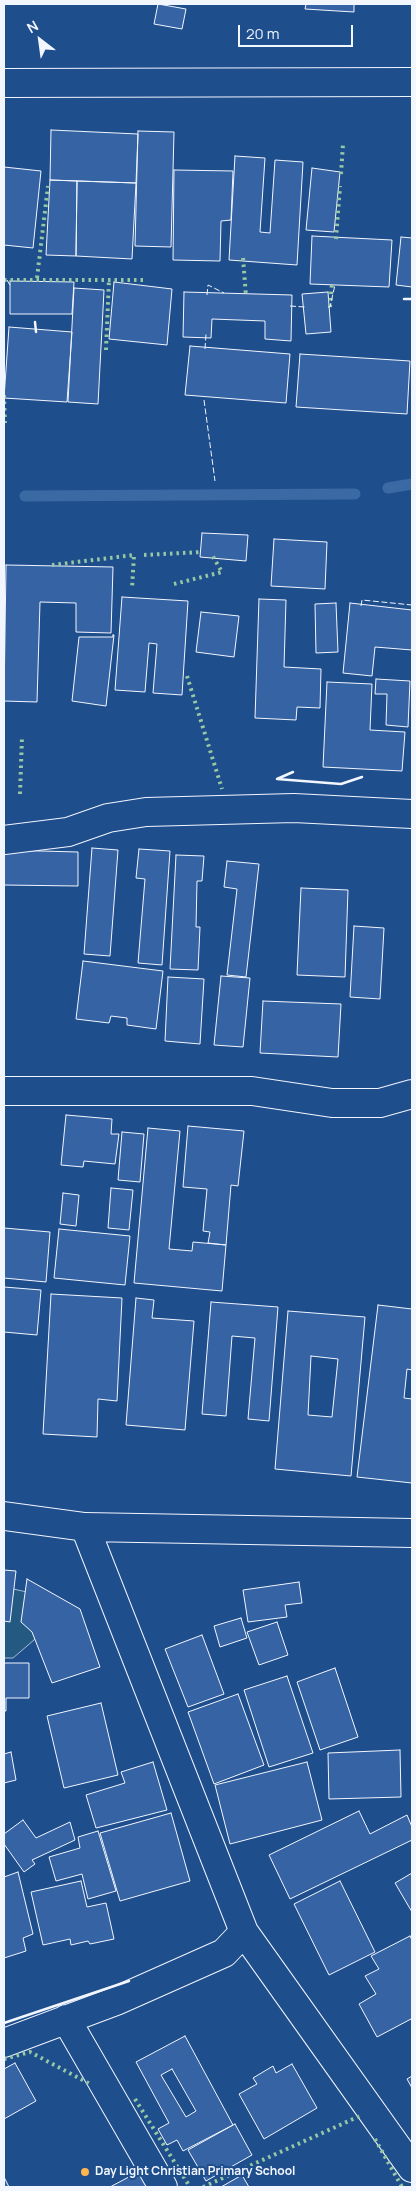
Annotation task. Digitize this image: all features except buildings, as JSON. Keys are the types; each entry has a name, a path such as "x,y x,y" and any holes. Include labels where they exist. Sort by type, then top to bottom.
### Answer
{"street":[{"path":"4,83 412,82"},
{"path":"4,840 68,832 108,818 146,812 294,808 412,814"},
{"path":"4,1091 252,1091 332,1103 380,1104 412,1094"},
{"path":"4,1516 85,1527 412,1533"},
{"path":"85,1527 244,1932 412,2168"},
{"path":"4,2042 116,2001 224,1953 244,1932"},
{"path":"66,2019 163,2187"}],"shaded area":[{"path":"4,1587 27,1592 48,1609 34,1640 13,1658 4,1658"}],"waterway":[{"path":"388,488 412,484"},
{"path":"25,496 355,494"}],"hedge":[{"path":"341,174 343,144"},
{"path":"37,278 48,186"},
{"path":"336,239 340,186"},
{"path":"243,258 246,296"},
{"path":"106,350 109,279"},
{"path":"4,280 144,280"},
{"path":"330,307 332,283"},
{"path":"4,395 5,423"},
{"path":"144,555 202,552"},
{"path":"52,565 134,555 132,588"},
{"path":"174,584 222,572 212,555"},
{"path":"187,676 222,789"},
{"path":"20,794 22,737"},
{"path":"4,2059 30,2052 90,2084"},
{"path":"135,2099 190,2187"},
{"path":"203,2187 362,2115"},
{"path":"375,2139 402,2187"}],"fence":[{"path":"7,280 11,287"},
{"path":"207,295 208,285 224,293"},
{"path":"328,307 330,307 335,285"},
{"path":"290,306 305,307"},
{"path":"205,349 206,334"},
{"path":"204,400 215,481"},
{"path":"361,606 362,600 412,605"}],"wall":[{"path":"404,299 412,299"},
{"path":"35,322 36,332"},
{"path":"293,772 277,779 341,784 362,777"},
{"path":"4,2023 129,1981"}],"place":[{"name":"Day Light Christian Primary School","path":"85,2172"}]}
